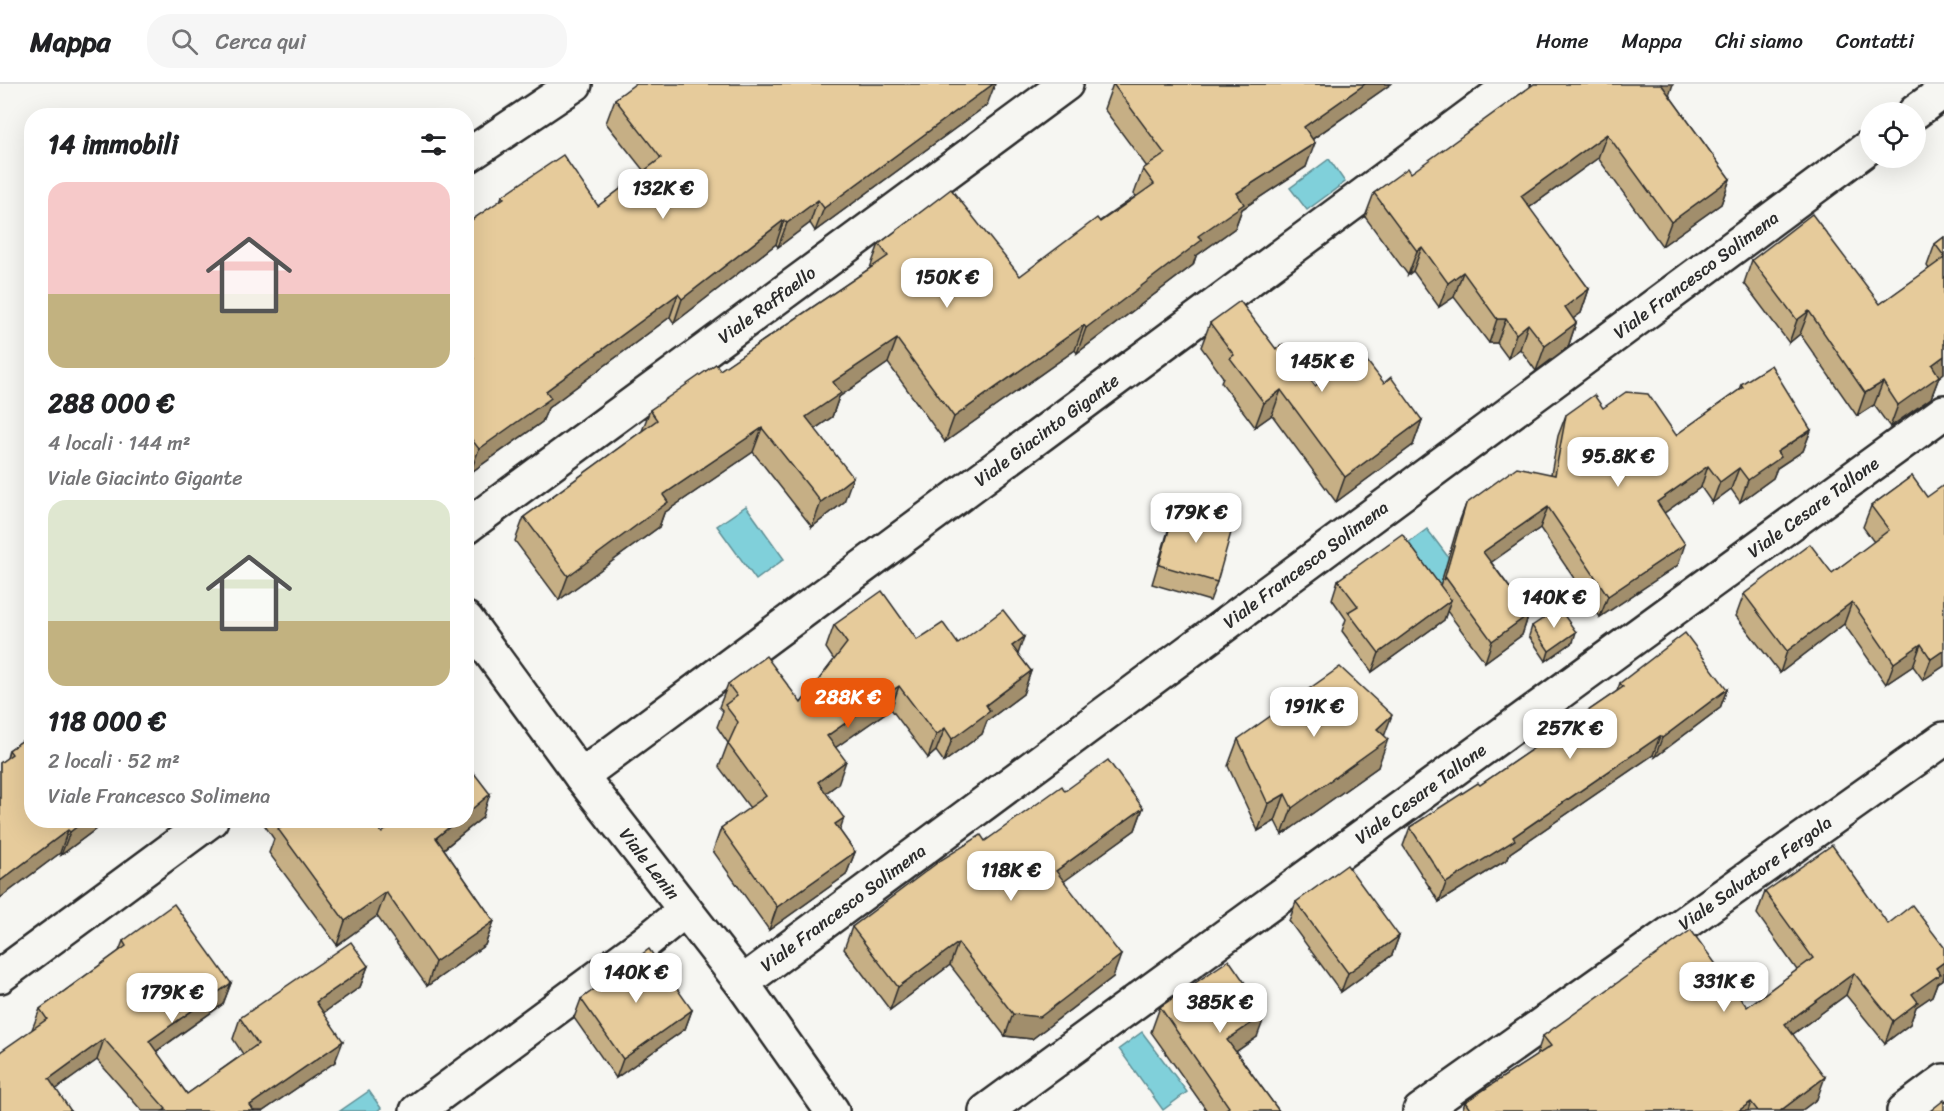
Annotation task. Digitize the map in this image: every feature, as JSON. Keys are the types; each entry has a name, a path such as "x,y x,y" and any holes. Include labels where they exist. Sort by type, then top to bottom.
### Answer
{"street":[{"path":"474,152 575,84"},
{"name":"Viale Raffaello","path":"474,521 1066,84"},
{"name":"Viale Giacinto Gigante","path":"581,776 1513,84"},
{"path":"1926,104 1944,91"},
{"name":"Viale Francesco Solimena","path":"742,983 1860,153"},
{"name":"Viale Cesare Tallone","path":"986,1111 1944,412"},
{"name":"Viale Lenin","path":"474,633 581,776 742,983 832,1111"},
{"name":"Viale Salvatore Fergola","path":"1420,1111 1944,739"},
{"path":"0,976 200,828"},
{"path":"417,1111 643,944 685,910"},
{"path":"1904,1111 1944,1081"}],"water":[{"path":"1329,159 1345,182 1307,210 1290,188"},
{"path":"746,506 784,559 756,580 717,526"},
{"path":"1427,529 1464,578 1438,598 1400,549"},
{"path":"1142,1032 1187,1092 1163,1110 1119,1049"},
{"path":"369,1091 381,1108 377,1111 340,1111"}],"building":[{"path":"635,84 993,84 824,208 818,200 787,223 784,220 682,299 678,294 546,391 551,398 479,449 474,442 474,219 504,198 502,196 563,155 598,206 661,158 615,99"},
{"path":"1113,84 1365,84 1304,127 1315,143 1237,193 1244,204 1198,236 1202,240 1086,328 1084,325 954,417 897,339 833,382 841,393 806,417 853,477 821,502 762,428 663,495 668,502 568,576 524,517 657,420 650,410 716,364 720,370 888,256 879,244 951,189 1020,276 1097,218 1100,222 1154,184 1143,169 1165,154"},
{"path":"1534,84 1661,84 1730,179 1671,222 1607,134 1521,196 1589,289 1565,307 1576,323 1545,346 1528,324 1516,334 1506,319 1497,319 1463,272 1448,283 1422,247 1417,251 1374,193 1408,168 1411,173"},
{"path":"1812,214 1880,304 1944,258 1944,356 1932,365 1939,376 1898,405 1883,382 1865,393 1809,311 1797,320 1752,260"},
{"path":"1944,237 1944,256 1935,244"},
{"path":"1240,301 1276,349 1283,344 1315,386 1360,352 1384,383 1391,377 1422,420 1345,477 1281,390 1264,403 1230,358 1234,355 1210,323"},
{"path":"1771,365 1811,430 1777,452 1781,457 1748,480 1739,468 1720,482 1708,466 1657,502 1685,544 1608,596 1548,507 1483,552 1529,614 1492,641 1446,578 1444,580 1466,504 1517,467 1555,475 1566,415 1594,395 1603,408 1626,392 1648,394 1676,435 1743,387 1741,384"},
{"path":"1912,476 1927,497 1944,485 1944,650 1931,659 1921,644 1894,663 1852,602 1787,651 1744,594 1810,544 1832,573 1889,530 1871,506"},
{"path":"1176,505 1234,522 1217,582 1159,565"},
{"path":"1402,534 1451,600 1379,653 1348,612 1358,606 1338,580"},
{"path":"882,591 917,640 943,623 958,644 1003,610 1024,637 1012,646 1031,671 986,705 990,711 952,739 945,728 936,735 899,686 827,736 846,761 818,782 844,818 835,824 855,852 777,907 721,828 766,796 728,744 738,722 725,705 737,696 728,684 766,656 801,703 847,643 834,625"},
{"path":"1559,608 1576,632 1549,651 1532,626"},
{"path":"1685,633 1727,689 1662,738 1660,736 1513,837 1515,840 1446,883 1410,827 1478,783 1480,785 1623,687 1620,683"},
{"path":"1340,667 1392,715 1377,729 1388,739 1292,808 1285,794 1268,804 1238,739"},
{"path":"24,740 24,828 75,828 70,832 68,830 0,881 0,763 12,754 9,750"},
{"path":"1108,760 1143,808 1056,871 1121,955 1040,1017 1013,1014 958,943 898,987 852,927 941,860 981,835 985,841 1062,786 1065,791"},
{"path":"474,773 490,794 474,807"},
{"path":"378,828 382,833 388,828 448,828 436,838 494,921 435,962 386,892 345,921 278,829"},
{"path":"1832,845 1888,924 1912,905 1944,947 1944,962 1936,968 1940,974 1912,994 1918,1002 1893,1021 1854,973 1785,1024 1825,1077 1780,1111 1758,1111 1751,1102 1738,1111 1471,1111 1465,1102 1551,1046 1543,1036 1691,930 1747,1007 1813,958 1765,892"},
{"path":"1347,865 1399,936 1348,973 1296,902"},
{"path":"174,904 231,983 149,1041 187,1094 258,1044 240,1018 351,942 368,966 316,1002 343,1041 250,1105 254,1111 163,1111 166,1109 104,1039 49,1079 71,1111 0,1111 0,1052 47,1019 40,1009 126,946 123,941"},
{"path":"649,949 692,1010 623,1059 581,999"},
{"path":"1229,960 1266,1013 1227,1040 1279,1111 1223,1111 1229,1107 1160,1007"},
{"path":"1944,1100 1944,1111 1930,1111"}]}
